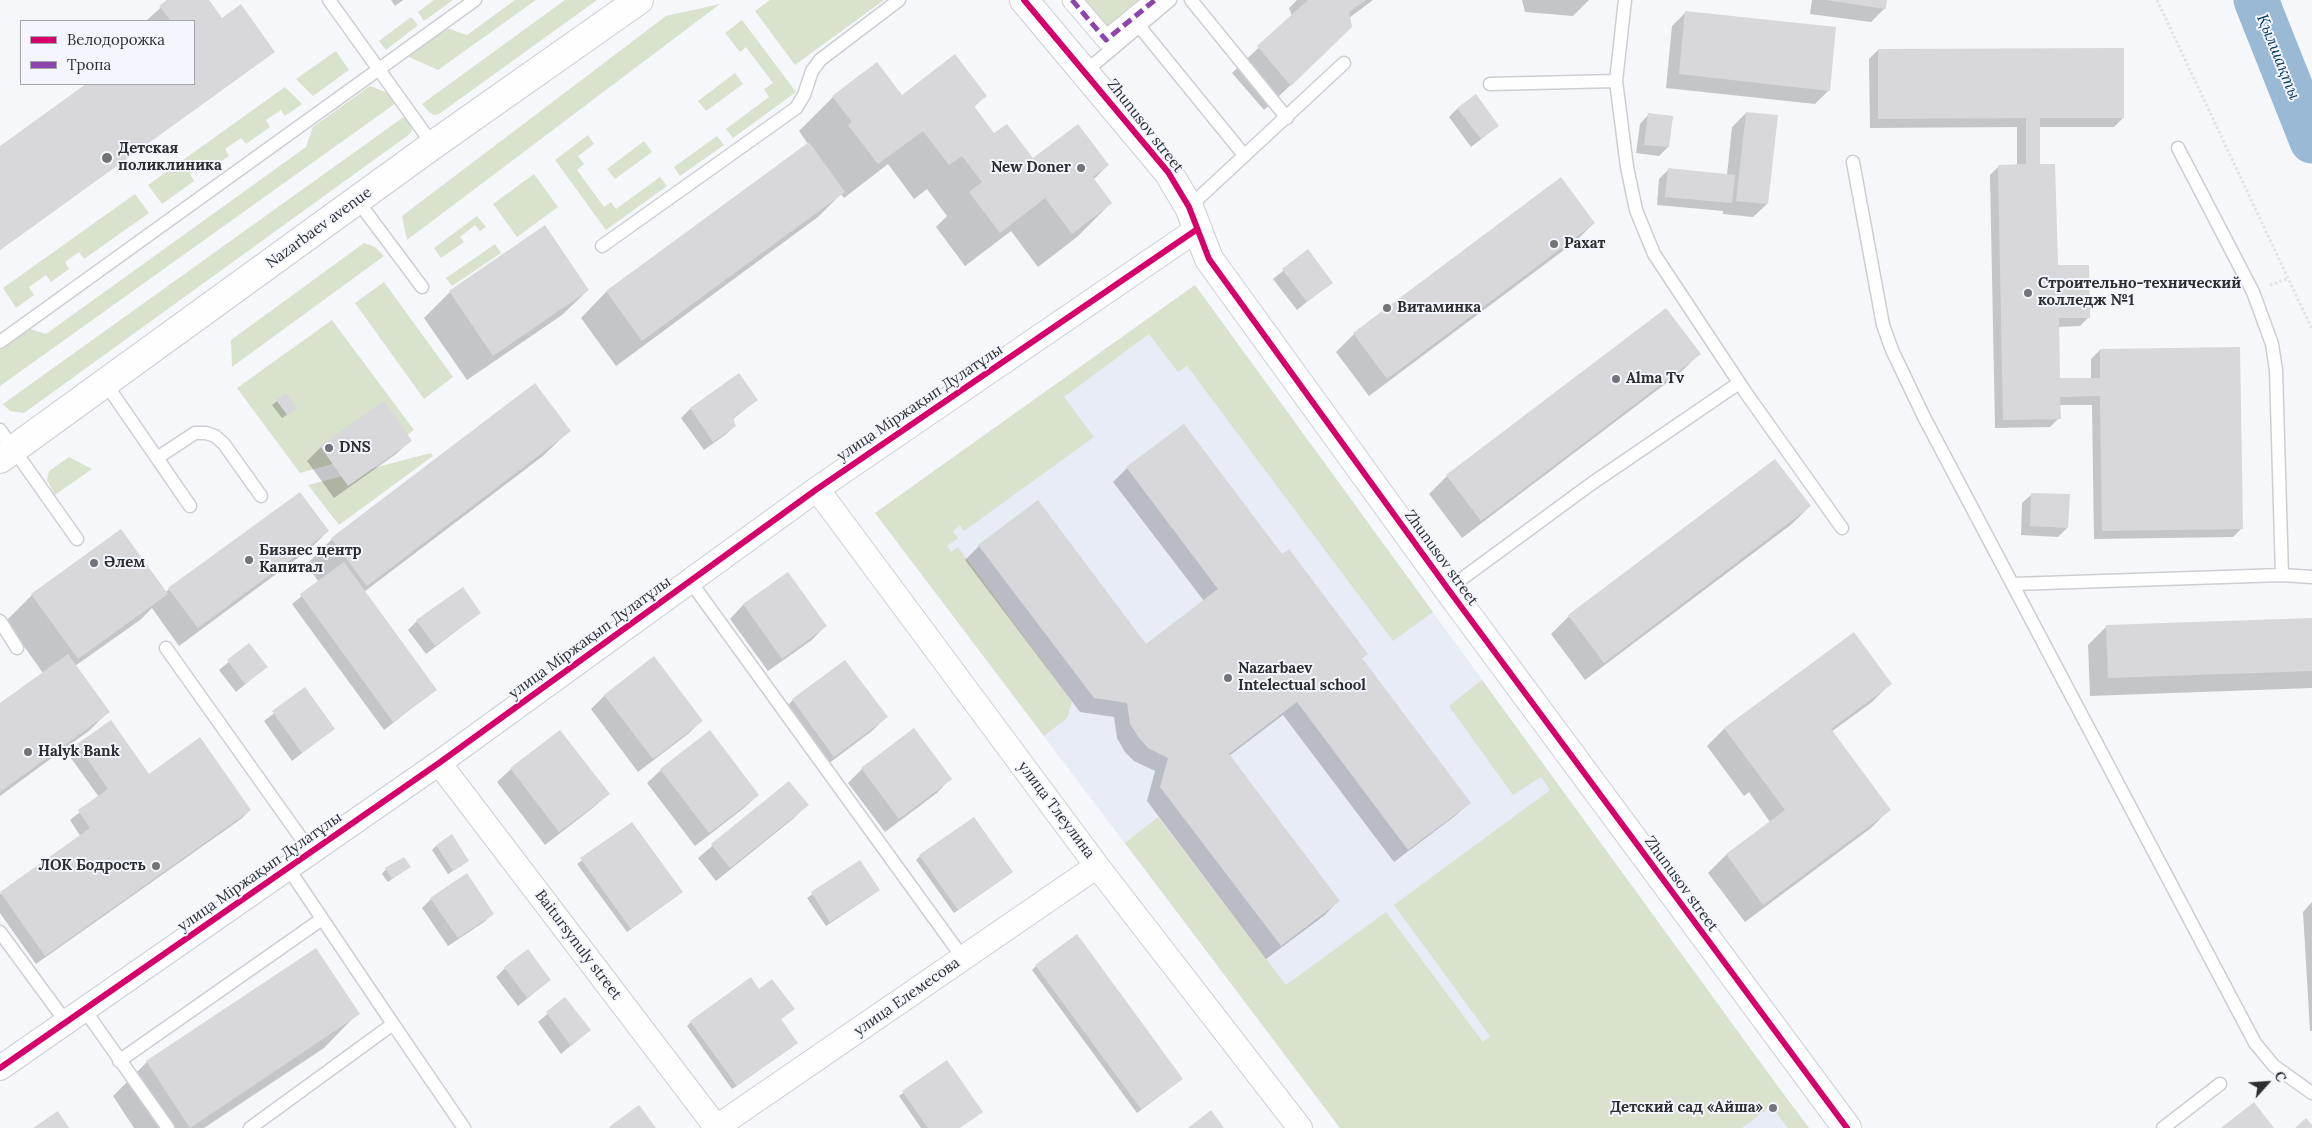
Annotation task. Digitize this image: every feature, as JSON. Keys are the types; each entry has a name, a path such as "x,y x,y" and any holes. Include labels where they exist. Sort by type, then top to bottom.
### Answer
{"main road":[{"name":"Nazarbaev avenue","path":"4,446 106,384 433,145 639,0"},
{"name":"Zhunusov street","path":"1024,0 1086,71 1168,172 1193,219 1209,259 1448,589 1847,1128"}],"street":[{"path":"1072,0 1106,40 1155,0"},
{"name":"улица Міржақып Дулатұлы","path":"0,1068 439,763 1193,219"},
{"name":"улица Тлеулина","path":"817,489 1097,866 1300,1128"},
{"name":"Baitursynuly street","path":"439,763 717,1128"},
{"name":"улица Елемесова","path":"717,1128 1097,866"}],"lane":[{"path":"329,0 433,145"},
{"path":"0,342 475,0"},
{"path":"602,246 796,108 804,95 812,71 820,60 899,0"},
{"path":"1086,71 1170,0"},
{"path":"1191,0 1287,118"},
{"path":"1625,0 1616,81 1627,167 1636,210 1654,254 1739,383 1842,528"},
{"path":"1139,26 1244,155"},
{"path":"1193,219 1244,155 1287,118 1344,63"},
{"path":"1490,84 1616,81"},
{"path":"2178,148 2253,292 2272,344 2276,370 2282,575"},
{"path":"1853,162 1877,302 1892,350 1924,417 2014,584 2254,1043 2274,1066 2312,1093"},
{"path":"357,200 422,287"},
{"path":"1448,589 1591,484 1739,383"},
{"path":"106,384 190,506"},
{"path":"157,458 195,433 206,433 215,436 261,496"},
{"path":"4,446 77,539"},
{"path":"2014,584 2282,575 2312,577"},
{"path":"690,581 963,958"},
{"path":"0,621 17,648"},
{"path":"166,648 311,852"},
{"path":"288,868 464,1128"},
{"path":"120,1061 322,919"},
{"path":"0,932 75,1015 120,1061 168,1128"},
{"path":"250,1128 393,1024"},
{"path":"2163,1128 2220,1084"}],"path":[{"path":"2157,0 2312,329"}],"shaded area":[{"path":"1195,285 1809,1128 1340,1128 875,513"}],"green space":[{"path":"434,0 453,0 424,21 418,12"},
{"path":"515,0 536,0 438,70 407,56 446,28 467,35"},
{"path":"565,0 597,0 439,114 434,115 422,104"},
{"path":"770,0 884,0 795,65 755,11"},
{"path":"1080,0 1143,0 1105,31"},
{"path":"720,4 407,240 402,216 666,16"},
{"path":"411,17 418,25 386,50 379,41"},
{"path":"742,20 796,92 733,138 726,129 769,97 764,89 773,83 746,47 740,52 725,33"},
{"path":"336,51 349,70 313,96 296,79"},
{"path":"735,73 743,84 706,111 698,101"},
{"path":"370,86 388,93 396,103 0,386 0,350 30,329 46,334 306,147 313,127"},
{"path":"285,87 302,104 285,116 281,110 266,120 270,127 246,144 241,138 225,149 229,156 211,168 207,162 190,174 194,181 162,204 148,185"},
{"path":"405,116 412,125 412,131 407,136 24,413 10,411 3,404"},
{"path":"588,135 594,144 578,156 584,164 577,170 604,207 611,202 616,209 660,177 667,186 606,230 555,160"},
{"path":"717,136 724,145 680,176 674,167"},
{"path":"644,141 652,152 615,179 607,169"},
{"path":"534,174 558,207 517,237 493,204"},
{"path":"135,194 149,213 84,259 79,252 65,262 69,269 51,282 46,275 29,287 34,295 16,308 3,288"},
{"path":"477,216 486,227 480,231 475,225 460,237 464,242 441,258 434,248"},
{"path":"364,243 375,247 384,256 232,367 231,340"},
{"path":"495,244 501,253 452,286 446,278"},
{"path":"384,282 453,377 424,399 355,303"},
{"path":"1195,285 1433,612 1393,641 1187,366 1178,372 1149,334 1064,397 1094,437 964,531 960,525 953,531 958,538 947,546 951,552 958,547 1072,702 1067,718 1044,736 875,513"},
{"path":"332,320 414,430 391,448 300,473 237,388"},
{"path":"431,453 433,456 339,525 308,485"},
{"path":"69,457 92,469 55,495 47,480 49,471"},
{"path":"1482,680 1809,1128 1788,1128 1771,1106 1742,1128 1340,1128 1125,843 1158,817 1286,985 1386,912 1483,1042 1490,1036 1394,905 1550,790 1541,777 1513,795 1449,706"}],"building":[{"path":"167,0 209,0 222,18 241,4 275,52 0,250 0,146 85,85 195,85 195,20 170,20 159,6"},
{"path":"1308,0 1366,0 1349,12 1352,27 1291,86 1257,46"},
{"path":"1825,0 1887,0 1886,9"},
{"path":"1685,11 1836,27 1830,91 1679,74"},
{"path":"2124,48 2124,118 2040,118 2040,164 2055,164 2058,265 2089,265 2090,318 2059,318 2060,378 2100,378 2100,349 2240,347 2243,529 2102,531 2100,396 2060,397 2061,419 2003,420 1998,165 2026,164 2026,118 1878,119 1878,49"},
{"path":"955,54 987,96 974,106 994,133 1007,124 1033,158 1078,124 1109,165 1093,177 1112,203 1072,234 1045,198 1000,233 969,192 982,182 962,156 949,165 923,131 878,164 848,125 852,122 832,96 877,62 902,95"},
{"path":"1476,94 1499,126 1481,139 1457,108"},
{"path":"1746,112 1778,115 1768,204 1736,201"},
{"path":"1648,113 1673,116 1669,147 1644,145"},
{"path":"809,142 845,192 642,341 606,291"},
{"path":"1668,168 1735,175 1732,203 1665,197"},
{"path":"1561,177 1595,223 1387,379 1353,333"},
{"path":"545,225 589,290 493,356 449,291"},
{"path":"1308,249 1333,283 1307,302 1282,269"},
{"path":"1666,308 1701,354 1481,521 1446,475"},
{"path":"739,373 758,400 733,418 736,426 713,442 690,408"},
{"path":"535,383 571,431 367,586 331,538"},
{"path":"286,393 297,408 287,415 276,400"},
{"path":"384,401 412,441 348,486 320,446"},
{"name":"Nazarbaev Intelectual school","path":"1184,424 1282,554 1289,549 1368,654 1362,658 1471,803 1408,850 1297,702 1229,754 1340,901 1281,946 1160,787 1168,758 1148,748 1139,738 1130,724 1127,703 1094,698 978,545 1038,500 1146,644 1218,589 1126,467"},
{"path":"1775,459 1811,506 1604,663 1568,615"},
{"name":"Бизнес центр Капитал","path":"300,492 329,531 198,628 168,588"},
{"path":"2031,493 2070,494 2068,528 2030,526"},
{"path":"121,529 168,594 78,659 31,594"},
{"path":"344,562 437,690 393,722 300,594"},
{"path":"788,572 827,626 782,659 743,604"},
{"path":"463,587 481,613 435,646 416,620"},
{"path":"2312,618 2312,671 2108,678 2106,625"},
{"path":"1854,632 1892,684 1831,729 1891,810 1763,905 1726,854 1785,810 1724,728"},
{"path":"249,643 268,667 245,684 227,660"},
{"name":"Halyk Bank","path":"68,654 110,712 0,792 0,703"},
{"path":"654,656 703,721 653,759 604,695"},
{"path":"845,660 888,717 834,757 792,699"},
{"path":"305,687 335,729 302,753 272,711"},
{"path":"111,720 149,774 200,737 251,810 45,956 0,892 90,828 78,810 108,789 77,744"},
{"path":"914,728 952,779 899,819 861,768"},
{"path":"560,730 610,794 559,832 510,768"},
{"path":"710,730 759,795 709,833 660,769"},
{"path":"789,781 809,805 730,868 711,844"},
{"path":"974,817 1013,872 958,910 919,855"},
{"path":"632,822 683,892 631,929 580,858"},
{"path":"452,834 469,861 453,871 436,845"},
{"path":"404,857 411,867 392,879 385,868"},
{"path":"860,860 880,890 830,922 811,892"},
{"path":"467,873 494,914 458,938 430,898"},
{"path":"1077,934 1183,1079 1141,1109 1035,965"},
{"path":"316,948 360,1014 190,1128 146,1061"},
{"path":"528,949 551,980 527,998 504,967"},
{"path":"751,977 759,989 772,979 795,1009 781,1019 798,1043 737,1086 690,1021"},
{"path":"565,997 591,1030 571,1046 546,1012"},
{"path":"947,1060 983,1112 959,1128 928,1128 902,1091"},
{"path":"2254,1102 2274,1128 2221,1128"},
{"path":"639,1105 656,1128 609,1127"},
{"path":"1211,1110 1224,1128 1188,1128"},
{"path":"58,1111 69,1128 33,1128"},
{"path":"2306,1118 2312,1125 2312,1128 2295,1128"}],"waterway":[{"name":"Қылшақты","path":"2256,0 2312,141"}],"marked path":[{"path":"1072,0 1106,40 1155,0"}],"cycle path":[{"path":"1024,0 1168,172 1189,207 1209,259 1448,589 1847,1128"},
{"path":"0,1068 439,763 817,489 1196,230"}],"place":[{"name":"Детская поликлиника","path":"107,158"},
{"name":"New Doner","path":"1081,168"},
{"name":"Рахат","path":"1554,244"},
{"name":"Строительно-технический колледж №1","path":"2028,293"},
{"name":"Витаминка","path":"1387,308"},
{"name":"Alma Tv","path":"1616,379"},
{"name":"DNS","path":"329,448"},
{"name":"Бизнес центр Капитал","path":"249,560"},
{"name":"Әлем","path":"94,563"},
{"name":"Nazarbaev Intelectual school","path":"1228,678"},
{"name":"Halyk Bank","path":"28,752"},
{"name":"ЛОК Бодрость","path":"156,866"},
{"name":"Детский сад «Айша»","path":"1773,1108"}]}
